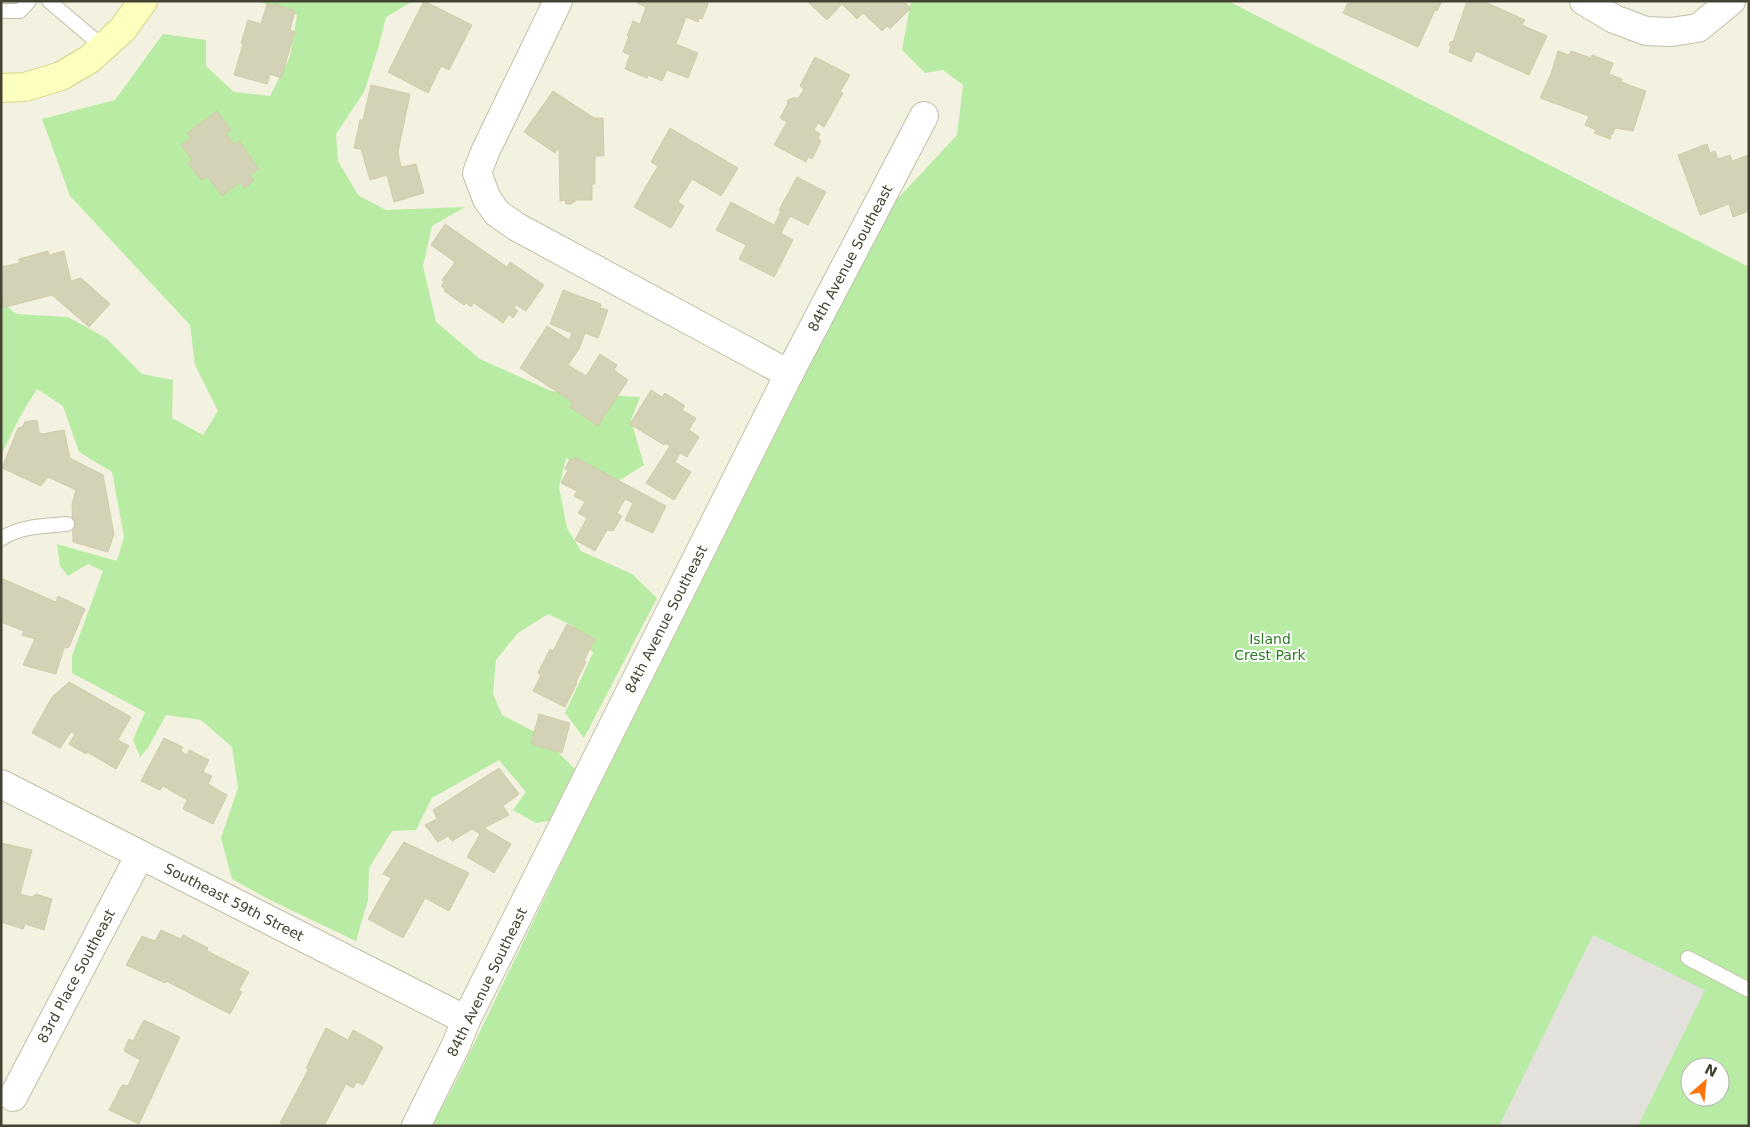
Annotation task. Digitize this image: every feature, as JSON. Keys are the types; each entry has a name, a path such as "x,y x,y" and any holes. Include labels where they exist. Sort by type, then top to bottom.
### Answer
{"street":[{"path":"1,88 25,87 61,76 90,59 123,29 142,1"},
{"path":"558,1 485,152 477,173 486,200 497,213 517,226 789,374"},
{"path":"1584,1 1614,19 1646,32 1671,32 1698,28 1731,1"},
{"name":"84th Avenue Southeast","path":"416,1126 456,1045 466,1020 789,374 924,116"},
{"name":"Southeast 59th Street","path":"1,784 466,1020"},
{"name":"83rd Place Southeast","path":"13,1097 140,854"}],"lane":[{"path":"1,11 20,11 29,1"},
{"path":"49,1 103,47"},
{"path":"1,538 10,533 36,527 67,524"},
{"path":"1688,958 1749,990"}],"green space":[{"path":"257,1 413,1 386,17 364,92 336,134 338,161 358,195 386,210 465,207 432,226 423,266 436,322 480,359 551,391 640,397 631,420 644,465 620,480 597,476 566,458 559,487 567,528 581,551 632,574 657,598 584,738 565,713 593,653 573,626 548,614 518,633 496,660 493,694 502,715 539,734 575,769 554,820 536,823 513,810 526,792 499,760 432,798 416,830 392,831 369,868 368,900 356,941 270,900 232,879 221,838 238,788 232,747 201,720 166,715 148,748 140,757 133,740 145,712 72,673 72,656 103,571 88,564 68,576 60,566 57,544 117,561 124,537 112,472 79,452 63,406 37,389 22,413 1,455 1,301 16,314 68,317 106,338 142,374 173,380 172,418 203,435 218,411 195,365 190,325 70,196 42,119 115,100 163,34 206,40 206,66 234,92 270,96 290,57 297,15"},
{"name":"Island Crest Park","path":"911,1 1232,1 1232,3 1749,267 1749,1126 432,1126 455,1083 662,655 890,207 957,135 963,85 943,70 925,73 902,50"}],"shaded area":[{"path":"1593,935 1705,990 1638,1126 1499,1126"}],"building":[{"path":"424,1 472,25 449,70 441,66 428,93 388,72"},
{"path":"638,1 707,1 708,4 702,19 699,18 698,22 686,17 676,44 698,53 688,78 667,70 662,81 648,75 647,78 625,69 630,55 623,52 629,36 627,36 633,21 640,24 646,7 637,3"},
{"path":"810,1 904,1 911,8 890,29 887,26 882,31 863,13 857,19 842,4 827,20 809,3"},
{"path":"1349,1 1442,1 1437,11 1435,10 1418,47 1343,13"},
{"path":"1467,1 1483,1 1525,20 1522,25 1547,36 1529,75 1476,51 1471,62 1449,52 1451,46 1449,45 1451,41 1453,42"},
{"path":"267,4 274,6 274,4 295,11 290,30 295,32 281,78 270,74 267,84 234,75 248,20 261,24"},
{"path":"1558,51 1569,55 1571,51 1591,58 1592,55 1613,63 1609,74 1622,79 1621,82 1646,91 1633,131 1615,128 1610,139 1594,133 1596,130 1585,125 1589,116 1540,98 1551,74"},
{"path":"815,57 850,75 840,92 843,93 824,127 818,123 814,130 820,134 818,139 821,141 812,159 808,157 806,162 774,145 787,122 780,118 787,102 795,97 798,99 804,89 800,86"},
{"path":"371,85 410,94 398,152 401,167 416,164 424,193 394,202 387,175 370,180 361,149 354,148 360,120 363,120"},
{"path":"553,91 594,118 603,118 604,156 595,156 595,184 592,184 592,200 575,200 572,204 566,204 565,200 560,201 559,147 555,153 524,132"},
{"path":"217,111 231,130 226,133 234,144 239,141 259,169 250,175 254,181 244,188 240,182 222,196 208,177 201,180 188,163 192,160 181,145 191,138 187,133"},
{"path":"670,128 738,168 721,196 692,179 678,202 684,206 671,228 634,207 658,166 651,162"},
{"path":"1707,144 1710,153 1715,151 1718,159 1730,155 1732,161 1749,155 1749,211 1733,217 1729,204 1700,215 1678,155"},
{"path":"797,177 826,192 808,225 790,216 781,233 793,240 774,277 739,259 746,245 716,230 731,202 774,225 781,211 779,210"},
{"path":"445,224 507,267 510,262 544,285 526,311 516,305 514,308 518,311 513,318 509,314 503,323 474,303 471,307 466,303 464,305 444,291 445,289 441,286 444,282 442,280 455,262 431,245"},
{"path":"48,251 49,255 64,251 71,281 81,278 110,304 89,327 52,295 2,308 1,267 20,263 19,259"},
{"path":"563,290 601,304 600,308 608,310 598,338 585,333 579,349 568,365 586,376 600,354 617,365 614,370 628,380 598,426 570,407 573,402 520,368 547,326 569,340 572,333 550,324"},
{"path":"651,390 662,397 665,393 685,406 682,410 696,418 689,430 699,437 687,457 680,453 675,462 691,472 674,500 646,483 670,446 665,443 664,445 630,424"},
{"path":"37,420 39,432 42,434 64,430 70,458 103,475 114,534 108,552 73,542 72,504 76,490 48,477 41,486 2,468 18,428 22,427 25,422"},
{"path":"575,457 666,506 653,533 625,520 633,503 625,499 617,513 622,516 613,531 607,530 595,551 575,540 587,518 578,513 585,502 574,496 577,491 561,483 568,470 565,469 570,459 573,460"},
{"path":"1,578 56,602 58,596 85,609 69,647 64,648 56,674 23,665 35,639 22,635 24,631 1,622"},
{"path":"567,624 595,639 565,707 533,691 541,675 538,673 550,649 553,651"},
{"path":"69,682 131,717 118,740 129,746 116,769 69,744 75,734 71,732 60,748 32,733 52,697"},
{"path":"539,714 570,723 562,753 531,744"},
{"path":"164,738 183,747 181,751 187,755 189,750 209,760 203,772 212,776 208,784 227,795 213,824 183,809 187,800 163,786 160,790 141,781"},
{"path":"499,768 519,794 503,806 509,815 484,828 511,844 494,873 467,857 480,834 472,829 452,841 448,836 438,842 425,825 437,819 433,810"},
{"path":"404,842 469,873 449,911 425,898 403,938 368,919 391,878 383,874"},
{"path":"1,843 32,850 20,894 32,897 36,894 52,899 44,930 25,924 23,929 1,922"},
{"path":"161,930 181,939 183,935 208,948 207,951 249,972 239,990 242,992 230,1014 166,981 165,983 126,965 142,936 155,941"},
{"path":"144,1020 180,1037 139,1124 109,1110 122,1085 128,1086 140,1060 124,1051 129,1039 133,1041"},
{"path":"326,1028 348,1040 353,1030 383,1047 363,1085 357,1082 353,1088 346,1084 324,1126 285,1126 280,1123 308,1070 306,1068"}]}
